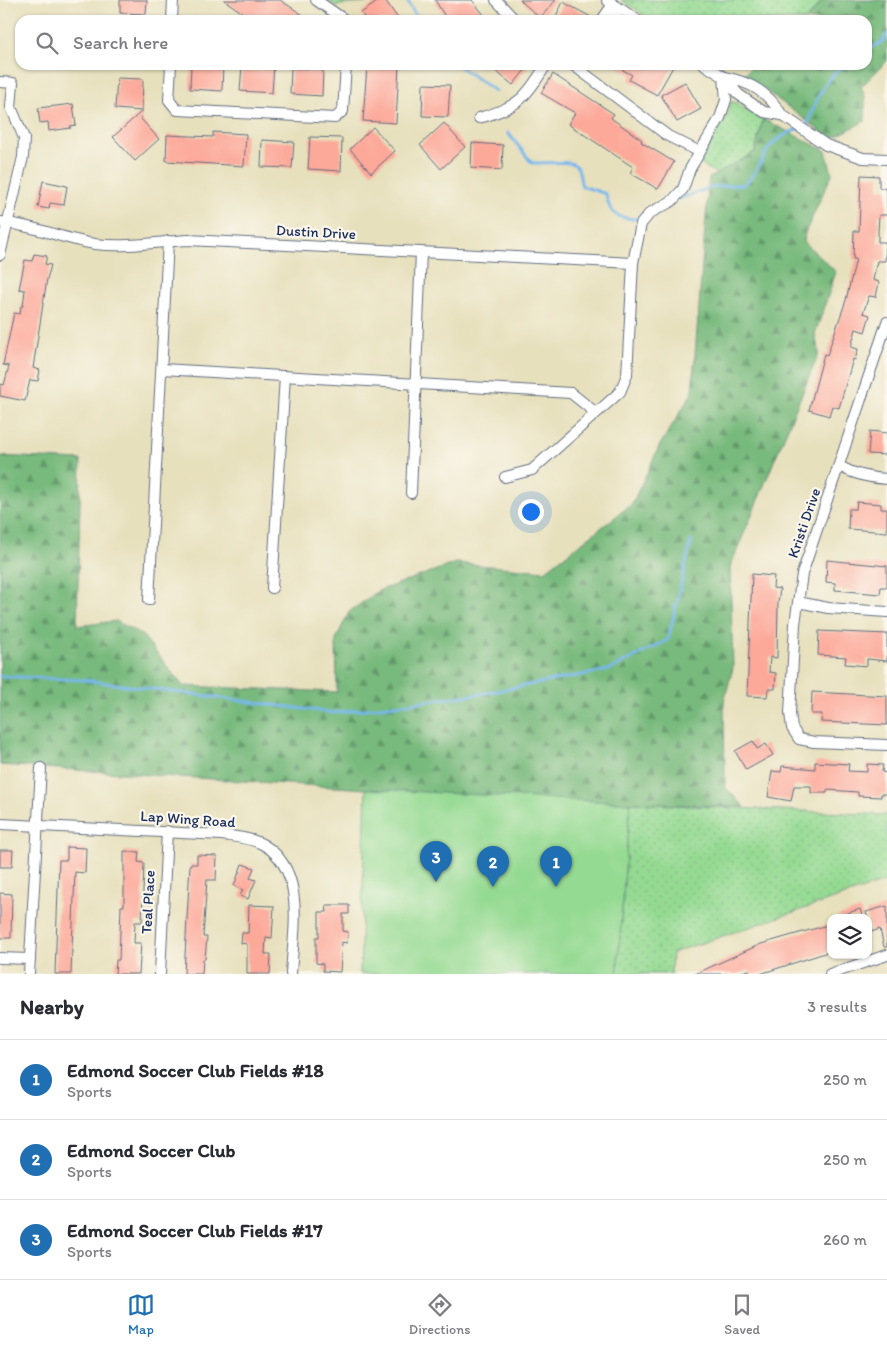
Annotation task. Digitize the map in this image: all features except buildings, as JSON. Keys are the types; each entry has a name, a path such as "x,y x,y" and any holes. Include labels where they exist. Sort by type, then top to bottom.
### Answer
{"street":[{"path":"172,15 173,0"},
{"path":"316,0 338,15"},
{"path":"496,0 510,15"},
{"path":"613,5 629,15"},
{"path":"171,70 169,100 177,110 335,118 343,111 346,70"},
{"path":"479,118 503,112 520,100 528,92 543,70"},
{"path":"584,70 668,136 700,152"},
{"path":"714,70 724,77 738,94 764,112 782,115"},
{"path":"724,77 744,81 773,101 782,115 826,145 844,153 863,158 887,160"},
{"path":"505,477 532,470 620,392 627,375 632,262 640,224 650,214 672,201 683,189 700,152 720,118 726,100 724,77"},
{"path":"0,82 13,83 11,107 24,138 23,157 3,222 0,255"},
{"name":"Dustin Drive","path":"3,222 38,228 94,244 188,240 632,262"},
{"path":"149,600 168,241"},
{"path":"411,493 421,252"},
{"name":"Kristi Drive","path":"887,322 884,339 802,574 798,602 790,713 792,728 799,739 814,742 887,745"},
{"path":"162,369 571,393 596,413"},
{"path":"272,588 285,376"},
{"path":"839,466 853,474 867,478 887,479"},
{"path":"798,602 828,608 887,612"},
{"path":"29,974 41,768"},
{"name":"Lap Wing Road","path":"0,824 167,831 245,839 264,845 279,859 290,875 294,893 291,974"},
{"name":"Teal Place","path":"160,974 167,831"},
{"path":"830,974 887,955"},
{"path":"0,958 30,959"}],"green space":[{"path":"327,0 375,0 336,6"},
{"path":"621,0 823,0 810,15 644,15"},
{"path":"823,0 887,0 887,61 861,87 865,96 865,121 831,139 744,74 748,70 872,70 872,15 810,15"},
{"path":"731,102 763,119 755,152 717,174 699,163 727,115"},
{"path":"763,119 826,151 832,174 805,233 804,242 836,272 815,334 819,353 730,567 733,668 724,701 725,787 745,807 465,795 0,765 0,456 81,460 77,626 116,621 142,635 183,686 337,692 336,639 349,612 378,591 456,563 545,571 632,504 660,445 692,393 709,178 755,152"},
{"path":"366,789 630,803 617,974 360,974"},
{"path":"630,803 887,815 887,881 672,953 671,974 617,974"}],"waterway":[{"path":"407,0 415,15"},
{"path":"872,47 882,42 887,34"},
{"path":"464,70 495,91"},
{"path":"679,199 712,187 745,184 774,142 791,132 807,126 820,92 837,70"},
{"path":"508,133 532,163 563,162 574,165 580,174 582,186 606,194 607,201 616,215 641,219"},
{"path":"0,676 84,680 334,713 480,694 609,670 668,640 691,541"}],"place":[{"name":"Edmond Soccer Club Fields #17","path":"436,882"},
{"name":"Edmond Soccer Club","path":"493,887"},
{"name":"Edmond Soccer Club Fields #18","path":"556,887"}]}
